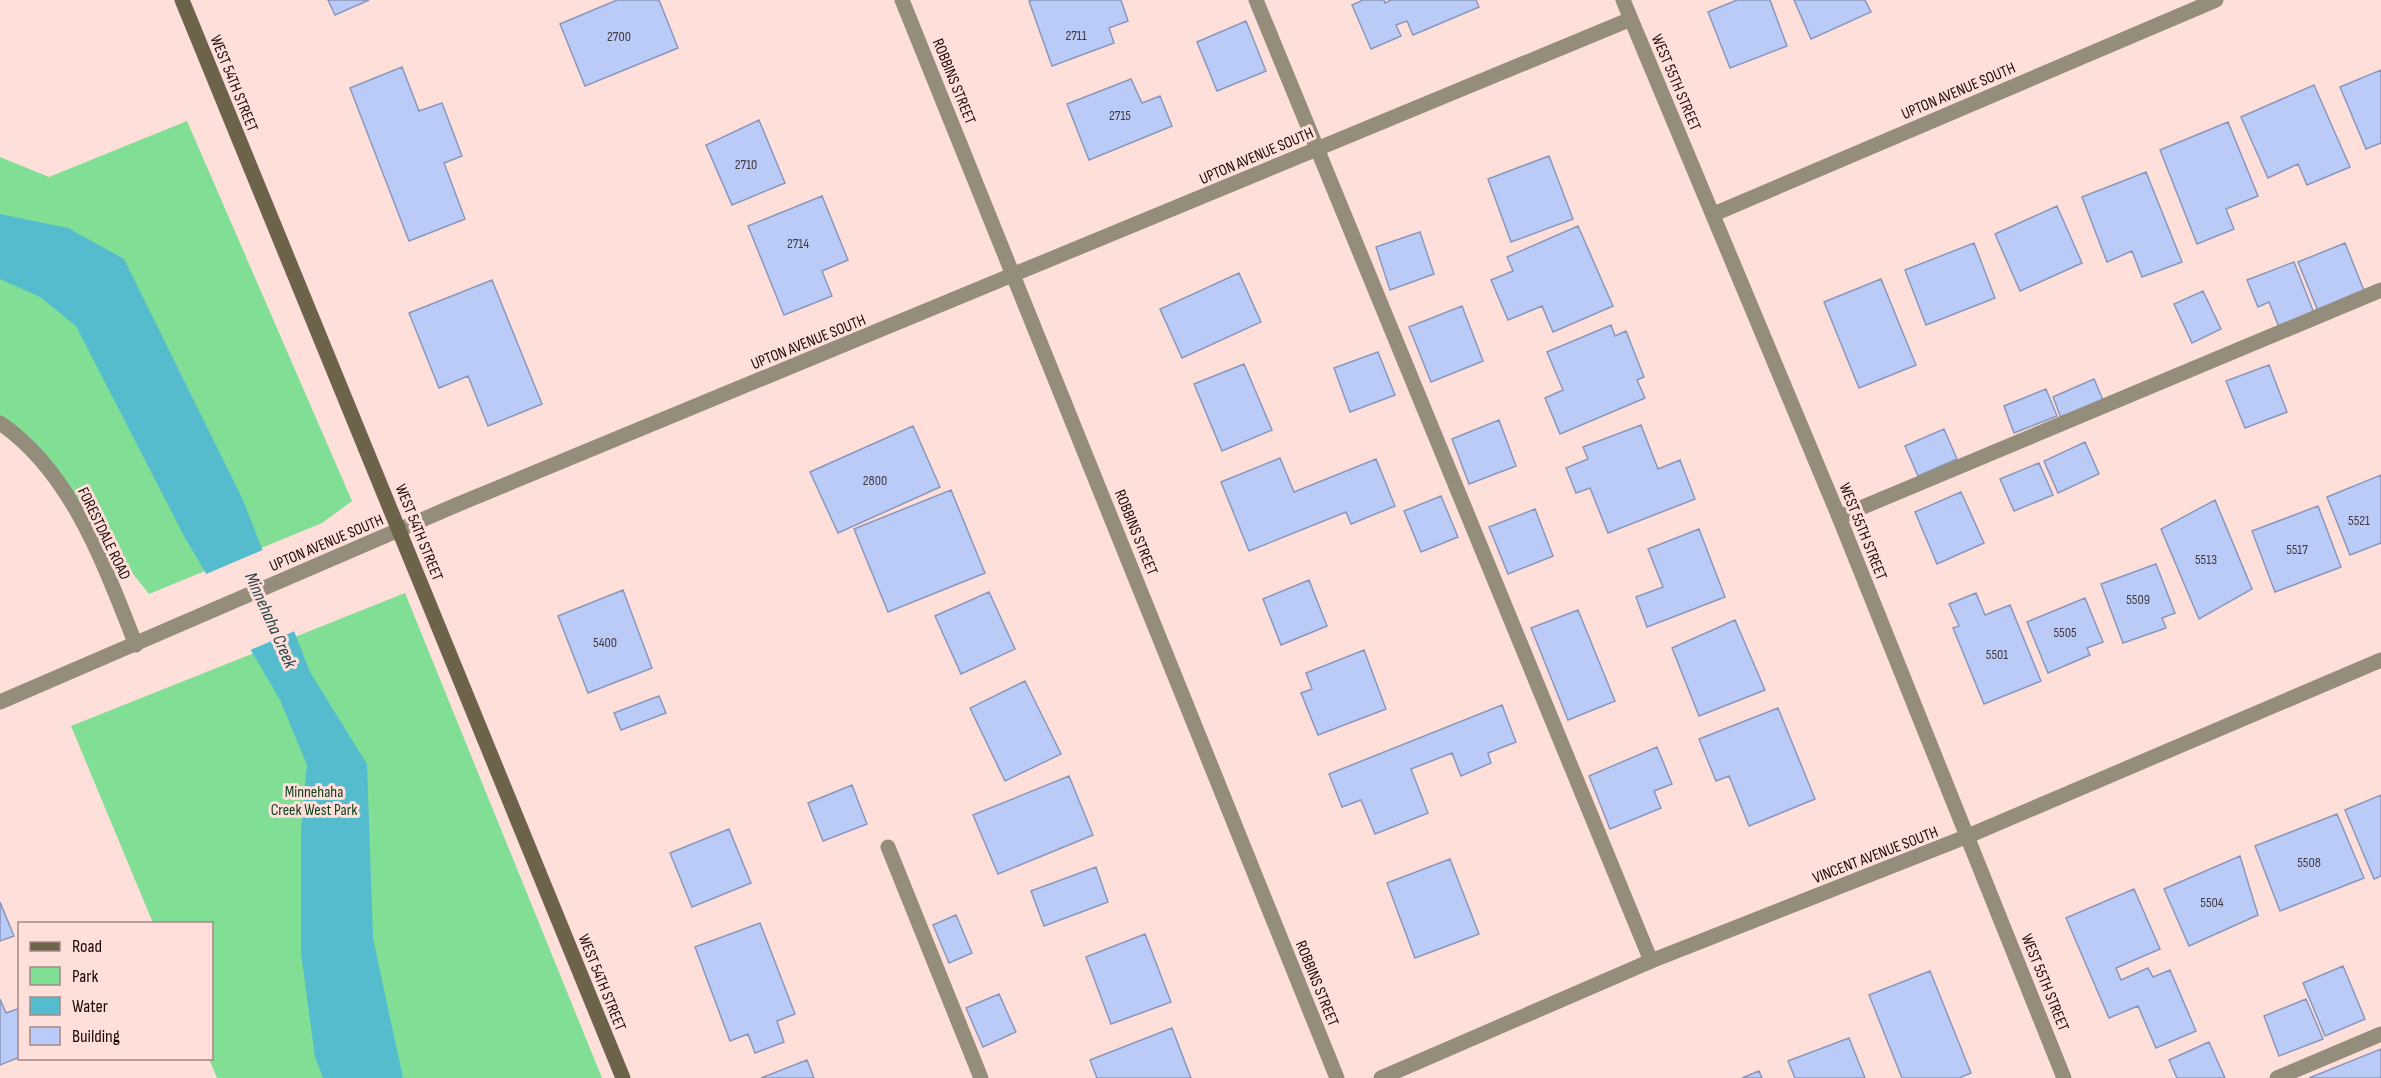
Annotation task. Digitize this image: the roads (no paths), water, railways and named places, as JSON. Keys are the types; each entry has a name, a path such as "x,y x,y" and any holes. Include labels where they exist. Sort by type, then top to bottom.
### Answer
{"street":[{"name":"WEST 54TH STREET","path":"182,0 622,1078"},
{"name":"ROBBINS STREET","path":"902,0 1337,1078"},
{"path":"1256,0 1651,961"},
{"name":"WEST 55TH STREET","path":"1623,0 1839,517 2064,1078"},
{"name":"UPTON AVENUE SOUTH","path":"1714,214 2216,0"},
{"name":"UPTON AVENUE SOUTH","path":"0,702 465,501 1631,19"},
{"path":"1839,517 2381,290"},
{"name":"FORESTDALE ROAD","path":"0,423 24,439 69,494 136,645"},
{"name":"VINCENT AVENUE SOUTH","path":"1381,1078 1651,961 1968,836 2381,660"},
{"path":"888,847 981,1078"},
{"path":"2277,1078 2381,1034"}],"water":[{"name":"Minnehaha Creek","path":"0,214 68,228 124,259 243,500 310,672 367,764 373,938 403,1078 323,1078 315,1057 301,953 301,828 307,765 280,700 184,536 76,326 40,297 0,279"}],"park label":[{"name":"Minnehaha Creek West Park","path":"314,800"}]}
